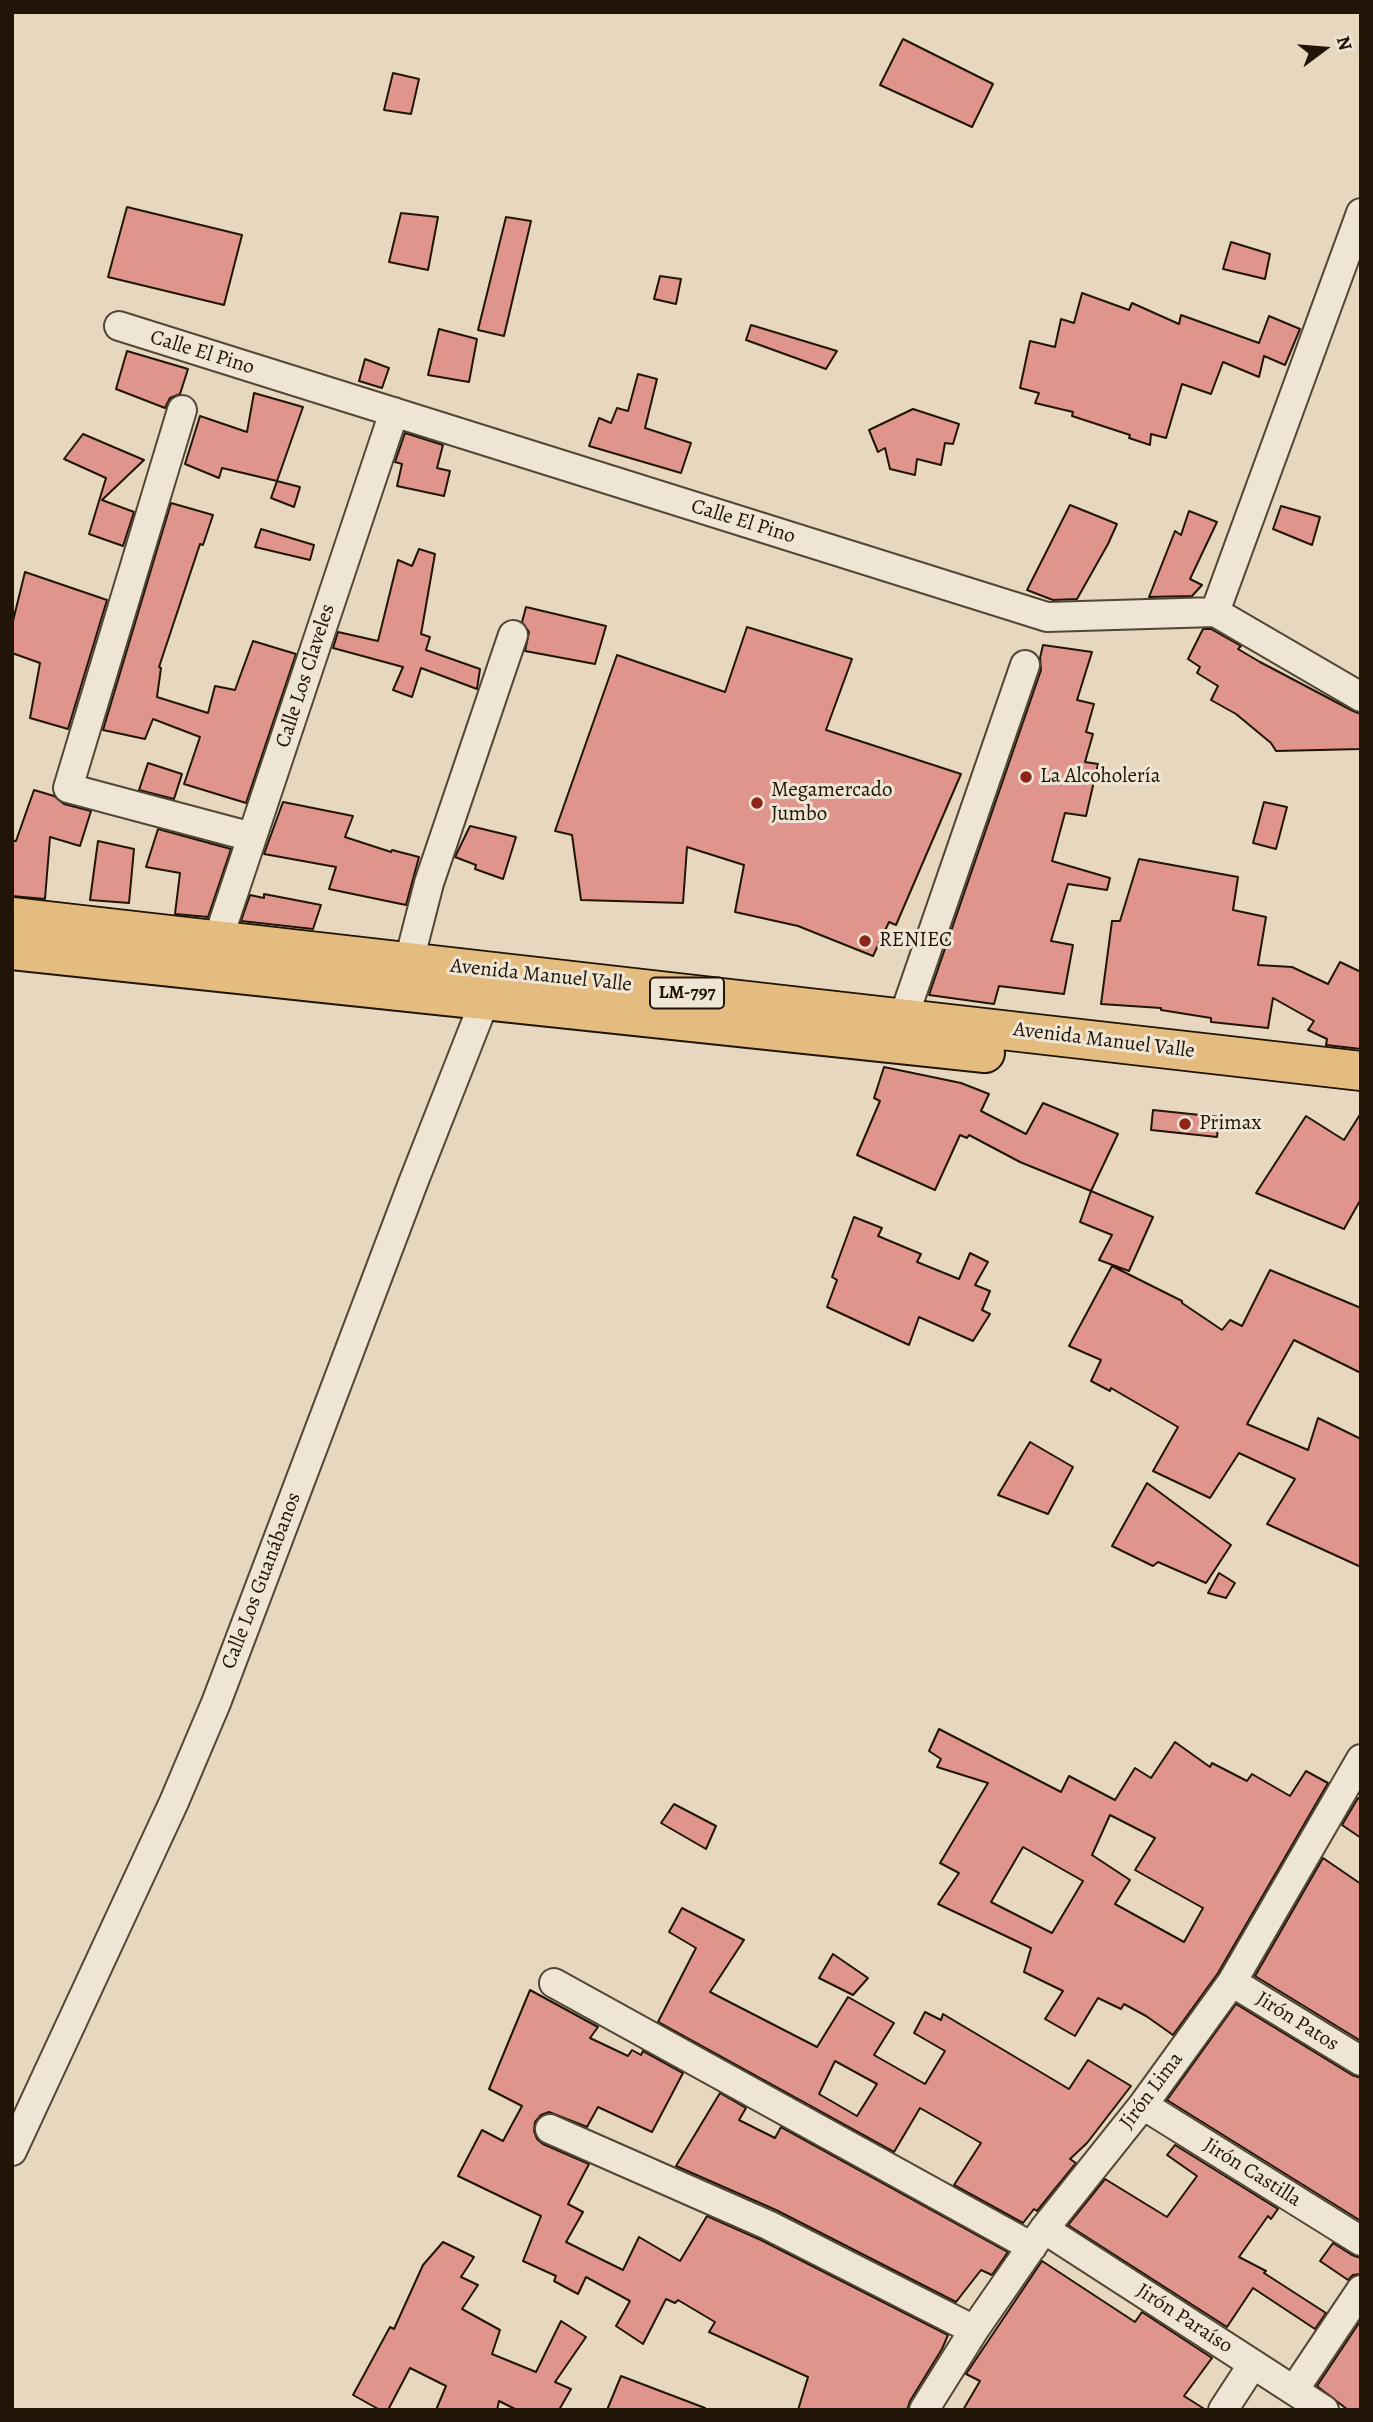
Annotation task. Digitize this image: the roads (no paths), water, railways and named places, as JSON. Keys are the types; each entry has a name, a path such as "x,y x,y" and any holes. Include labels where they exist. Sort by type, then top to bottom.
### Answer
{"main road":[{"name":"Avenida Manuel Valle","path":"12,916 409,961 1361,1094"},
{"name":"Avenida Manuel Valle","path":"12,950 485,1000 899,1031 1361,1071"}],"street":[{"path":"1361,213 1215,612 1361,697"},
{"name":"Calle El Pino","path":"118,326 1047,617 1215,612"},
{"path":"182,410 68,788 252,838"},
{"name":"Calle Los Claveles","path":"218,939 394,412"},
{"path":"409,961 429,883 513,635"},
{"path":"899,1031 1024,665"},
{"name":"Calle Los Guanábanos","path":"12,2151 174,1802 216,1703 485,1000"},
{"name":"Jirón Lima","path":"924,2410 974,2330 1038,2238 1143,2105 1232,1982 1361,1759"},
{"name":"Jirón Patos","path":"1232,1982 1361,2061"},
{"name":"Jirón Paraíso","path":"554,1983 1038,2238 1253,2364 1324,2410"},
{"name":"Jirón Castilla","path":"1143,2105 1361,2241"},
{"path":"550,2129 768,2225 974,2330"},
{"path":"1294,2390 1361,2290"},
{"path":"1223,2410 1253,2364"}],"place":[{"name":"La Alcoholería","path":"1026,777"},
{"name":"Megamercado Jumbo","path":"757,803"},
{"name":"RENIEC","path":"865,941"},
{"name":"Primax","path":"1185,1124"}]}
